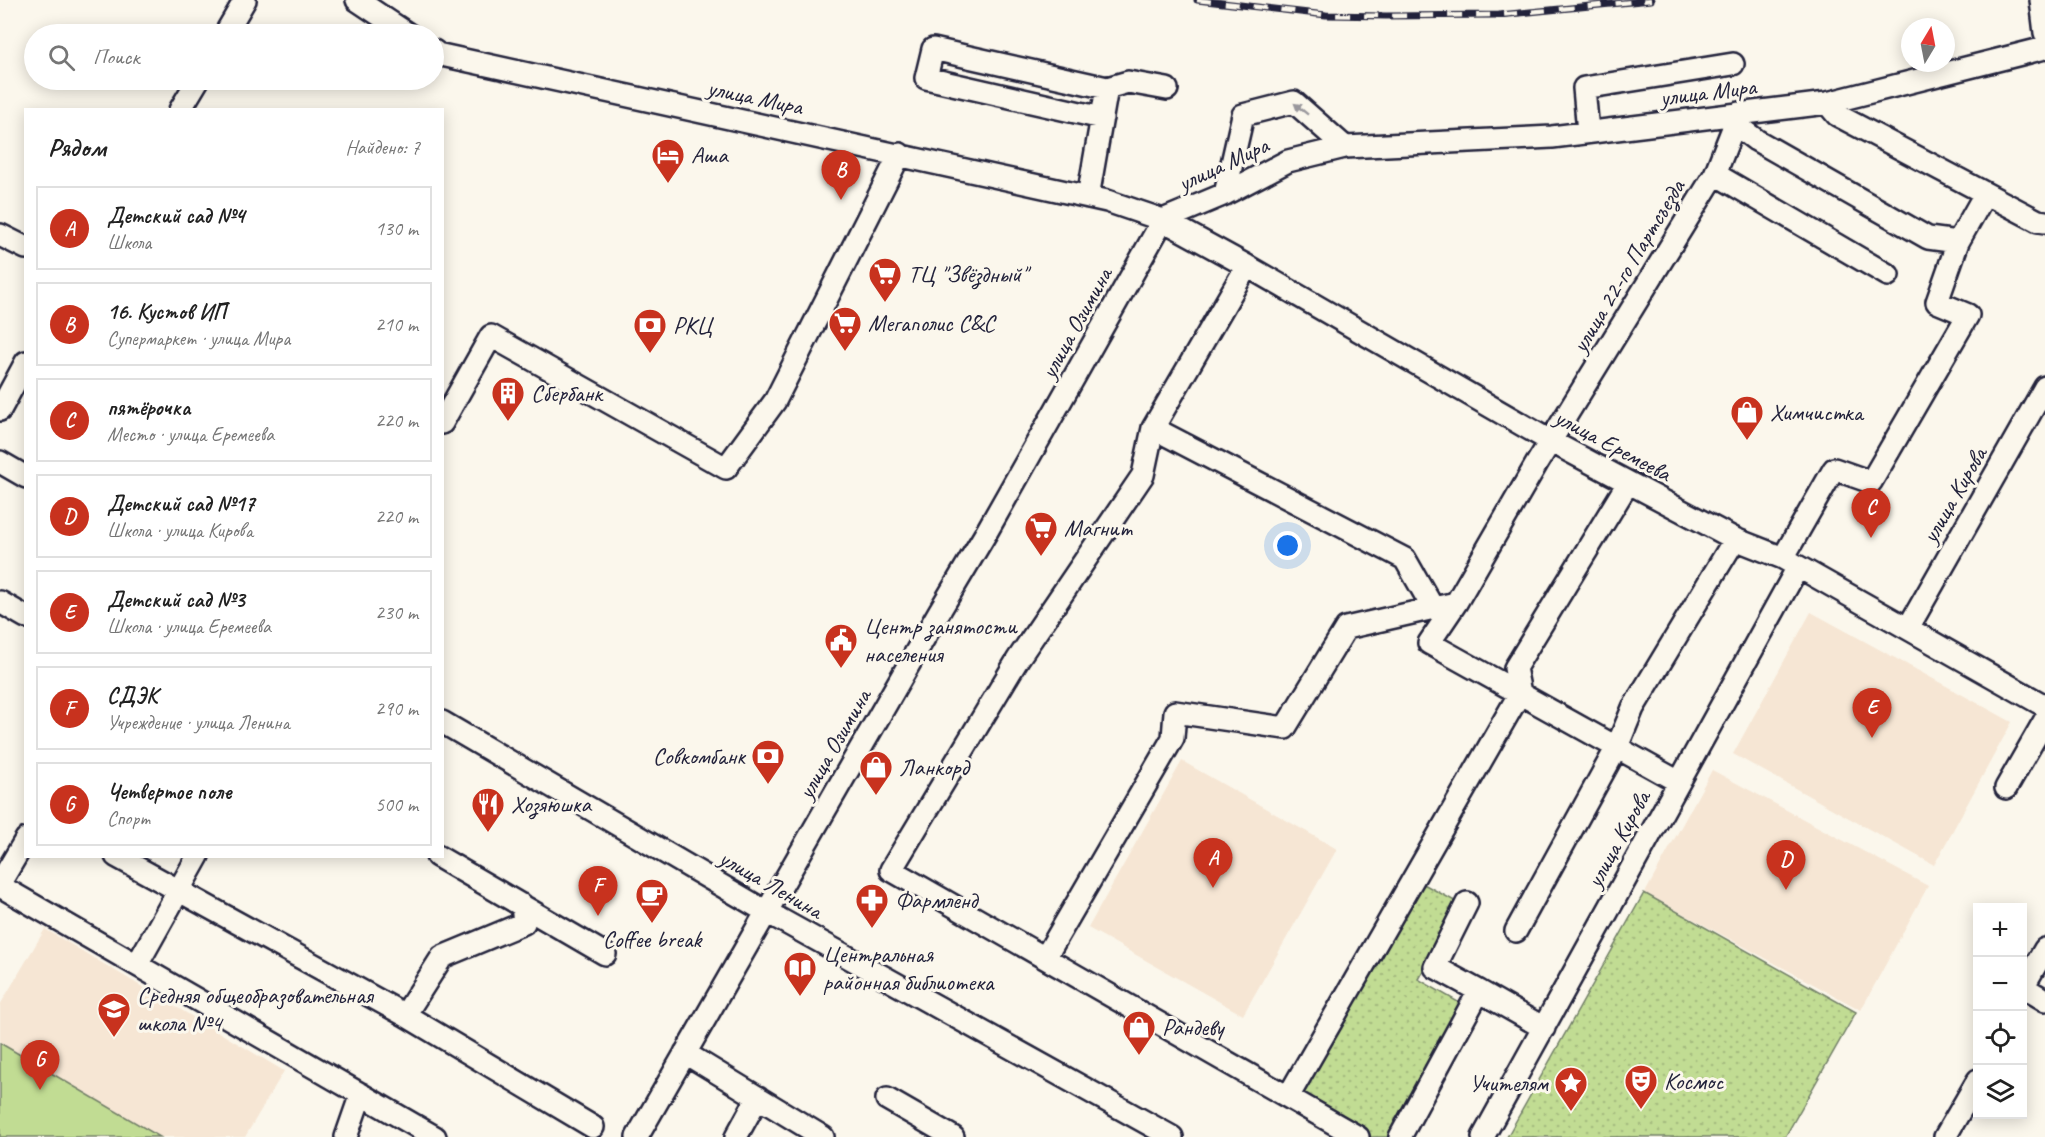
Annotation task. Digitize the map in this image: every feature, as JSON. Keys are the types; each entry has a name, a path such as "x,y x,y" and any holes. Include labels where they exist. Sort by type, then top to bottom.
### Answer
{"street":[{"path":"231,24 245,0"},
{"path":"357,0 393,24"},
{"path":"2041,0 2045,33"},
{"name":"улица Мира","path":"444,54 1107,201 1163,220 1225,194 1288,161 1345,147 1552,137 1738,119 1827,102 2045,48"},
{"path":"1102,118 926,78 933,49 1107,88 1128,82 1167,89"},
{"path":"1588,132 1584,88 1733,64"},
{"path":"1088,197 1107,88"},
{"path":"181,108 192,90"},
{"path":"1225,194 1243,115 1294,102 1345,147"},
{"path":"1827,102 1837,116 1985,194 2038,221 2045,222"},
{"path":"1738,119 1756,140 1928,238 1958,242 1985,194"},
{"name":"улица 22-го Партсъезда","path":"1520,693 1429,643 1456,603 1714,174 1738,119"},
{"path":"445,412 491,336 726,468 775,401 900,154"},
{"path":"1714,174 1888,275"},
{"name":"улица Еремеева","path":"1163,220 1248,266 1552,442 1735,539 1791,562 2045,706"},
{"name":"улица Озимина","path":"637,1137 765,911 986,533 1163,220"},
{"path":"0,235 24,247"},
{"name":"улица Кирова","path":"1483,1137 1679,782 1791,562 1834,469 1871,482 1968,315 1936,302 1958,242"},
{"path":"1248,266 1153,428 1143,475 1018,659 891,870 1358,1137"},
{"path":"0,410 24,366"},
{"name":"улица Кирова","path":"1908,628 2045,387"},
{"path":"1153,428 1404,559 1433,608"},
{"path":"0,462 24,476"},
{"path":"1288,1097 1520,693 1515,668 1628,483"},
{"path":"1516,931 1617,747 1633,708 1735,539"},
{"path":"0,602 24,616"},
{"path":"1045,958 1173,738 1175,712 1285,728 1346,628 1456,603"},
{"path":"1520,693 1679,782"},
{"path":"2006,788 2045,720"},
{"name":"улица Ленина","path":"444,723 765,911 1168,1136"},
{"path":"24,843 0,885 435,1137"},
{"path":"119,858 405,1015 593,1127"},
{"path":"137,965 197,858"},
{"path":"440,858 605,954"},
{"path":"1467,903 1435,967 1544,1028"},
{"path":"405,1015 442,957 524,923 522,905"},
{"path":"2045,949 2023,987 2045,1000"},
{"path":"1400,1137 1479,991"},
{"path":"685,1053 823,1137"},
{"path":"1945,1137 1973,1087"},
{"path":"346,1137 361,1094"},
{"path":"736,1137 758,1097"},
{"path":"887,1099 953,1137"}],"shaded area":[{"path":"1811,612 2012,722 1934,865 1733,754"},
{"path":"1182,761 1337,849 1243,1015 1088,928"},
{"path":"1712,770 1928,886 1861,1010 1645,893"},
{"name":"Средняя общеобразовательная школа №4","path":"45,929 284,1071 245,1137 0,1137 0,1005"}],"green space":[{"path":"1420,882 1462,905 1418,979 1465,1006 1393,1137 1362,1137 1295,1099"},
{"path":"1644,893 1856,1012 1785,1137 1507,1137"},
{"path":"0,1043 160,1137 0,1137"}],"railway":[{"path":"1197,0 1326,15 1386,16 1499,15 1651,0"}],"place":[{"name":"Аша","path":"668,184"},
{"name":"16. Кустов ИП","path":"841,200"},
{"name":"ТЦ \"Звёздный\"","path":"885,303"},
{"name":"Мегаполис C&C","path":"845,352"},
{"name":"РКЦ","path":"650,354"},
{"name":"Сбербанк","path":"508,422"},
{"name":"Химчистка","path":"1747,441"},
{"name":"пятёрочка","path":"1871,538"},
{"name":"Магнит","path":"1041,557"},
{"name":"Центр занятости населения","path":"841,669"},
{"name":"Детский сад №3","path":"1872,738"},
{"name":"Совкомбанк","path":"768,785"},
{"name":"Ланкорд","path":"876,796"},
{"name":"Хозяюшка","path":"488,833"},
{"name":"Детский сад №4","path":"1213,888"},
{"name":"Детский сад №17","path":"1786,890"},
{"name":"СДЭК","path":"598,916"},
{"name":"Coffee break","path":"652,924"},
{"name":"Фармленд","path":"872,929"},
{"name":"Центральная районная библиотека","path":"800,997"},
{"name":"Средняя общеобразовательная школа №4","path":"114,1038"},
{"name":"Рандеву","path":"1139,1056"},
{"name":"Четвертое поле","path":"40,1090"},
{"name":"Космос","path":"1641,1110"},
{"name":"Учителям","path":"1571,1112"}]}
